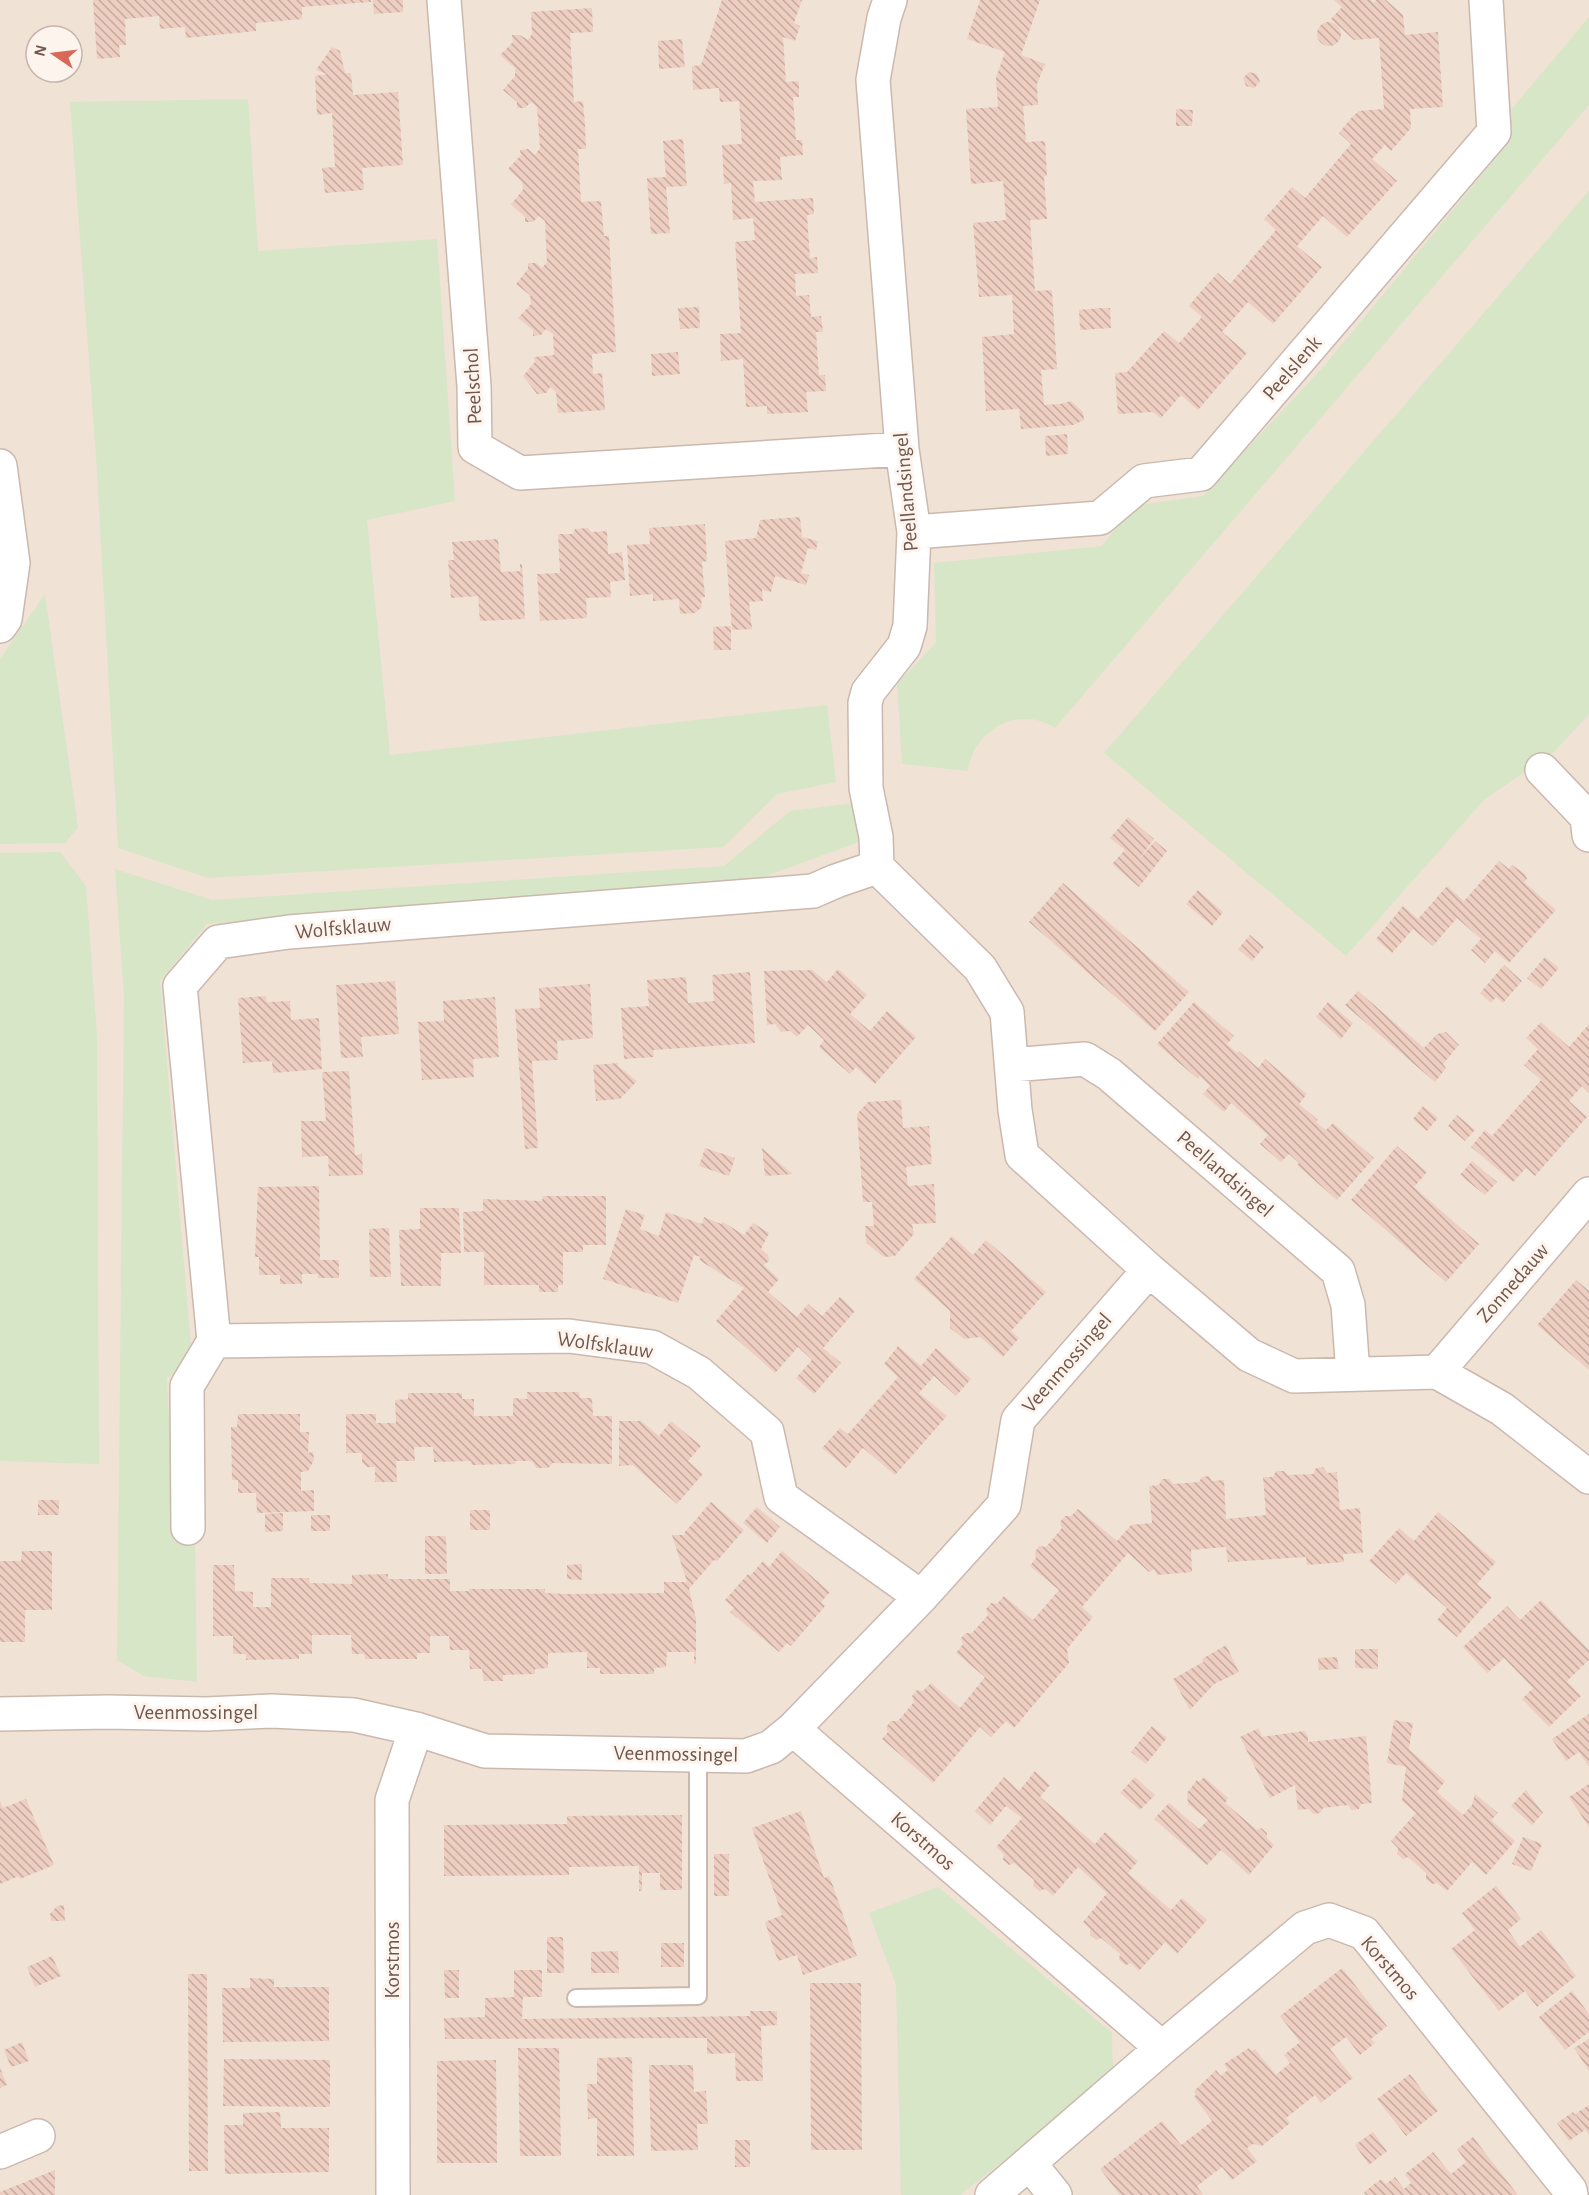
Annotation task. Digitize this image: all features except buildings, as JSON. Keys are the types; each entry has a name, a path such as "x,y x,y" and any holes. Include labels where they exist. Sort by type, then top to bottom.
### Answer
{"street":[{"name":"Peelschol","path":"444,0 474,386 475,447 520,473 902,449"},
{"name":"Peellandsingel","path":"877,867 876,837 866,788 865,703 868,692 904,646 910,626 914,532 902,449 873,81 884,18 890,0"},
{"name":"Peelslenk","path":"914,532 1100,518 1144,481 1201,474 1494,132 1486,0"},
{"path":"0,466 13,563 5,619 0,626"},
{"path":"1542,770 1587,817 1589,835"},
{"path":"877,867 980,968 1006,1012 1015,1110 1022,1155 1149,1270 1249,1355 1294,1376 1437,1372 1502,1409 1589,1477"},
{"name":"Wolfsklauw","path":"877,867 836,880 813,891 301,931 218,942 180,986 214,1341 569,1336 652,1347 699,1373 766,1432 781,1497 921,1597"},
{"name":"Peellandsingel","path":"1012,1065 1085,1059 1109,1074 1338,1272 1348,1305 1353,1374"},
{"name":"Zonnedauw","path":"1437,1372 1589,1194"},
{"name":"Veenmossingel","path":"0,1714 272,1712 354,1715 416,1729 486,1751 746,1756 771,1747 793,1729 921,1597 1004,1505 1018,1419 1149,1270"},
{"path":"188,1528 187,1386 214,1341"},
{"name":"Korstmos","path":"393,2195 392,1800 416,1729"},
{"name":"Korstmos","path":"793,1729 1162,2048"},
{"name":"Korstmos","path":"992,2195 1305,1928 1329,1920 1364,1933 1570,2190 1571,2195"},
{"path":"0,2152 38,2136"},
{"path":"1030,2164 1055,2195"}],"lane":[{"path":"576,1998 698,1996 698,1755"}],"shaded area":[{"path":"0,0 1589,0 1589,2195 0,2195"}],"green space":[{"path":"1589,17 1589,105 1055,728 1041,721 1027,719 1013,720 1000,725 988,733 979,744 972,756 968,771 902,764 897,684 936,642 934,563 1102,546 1132,506 1203,496 1324,366 1510,141 1510,111"},
{"path":"248,99 258,251 437,239 455,501 367,520 390,755 827,705 836,782 777,794 723,847 208,878 118,848 96,456 70,102"},
{"path":"1589,191 1589,714 1554,752 1485,799 1346,956 1104,753"},
{"path":"45,594 78,827 65,843 0,844 0,659"},
{"path":"854,803 859,842 760,878 207,924 160,981 191,1346 188,1364 167,1378 174,1541 195,1543 197,1682 144,1676 117,1660 124,996 115,869 212,900 724,866 790,811"},
{"path":"60,852 86,886 97,1035 99,1464 0,1461 0,853"},
{"path":"938,1887 1112,2033 1113,2075 960,2195 901,2195 896,1985 869,1913"}]}
